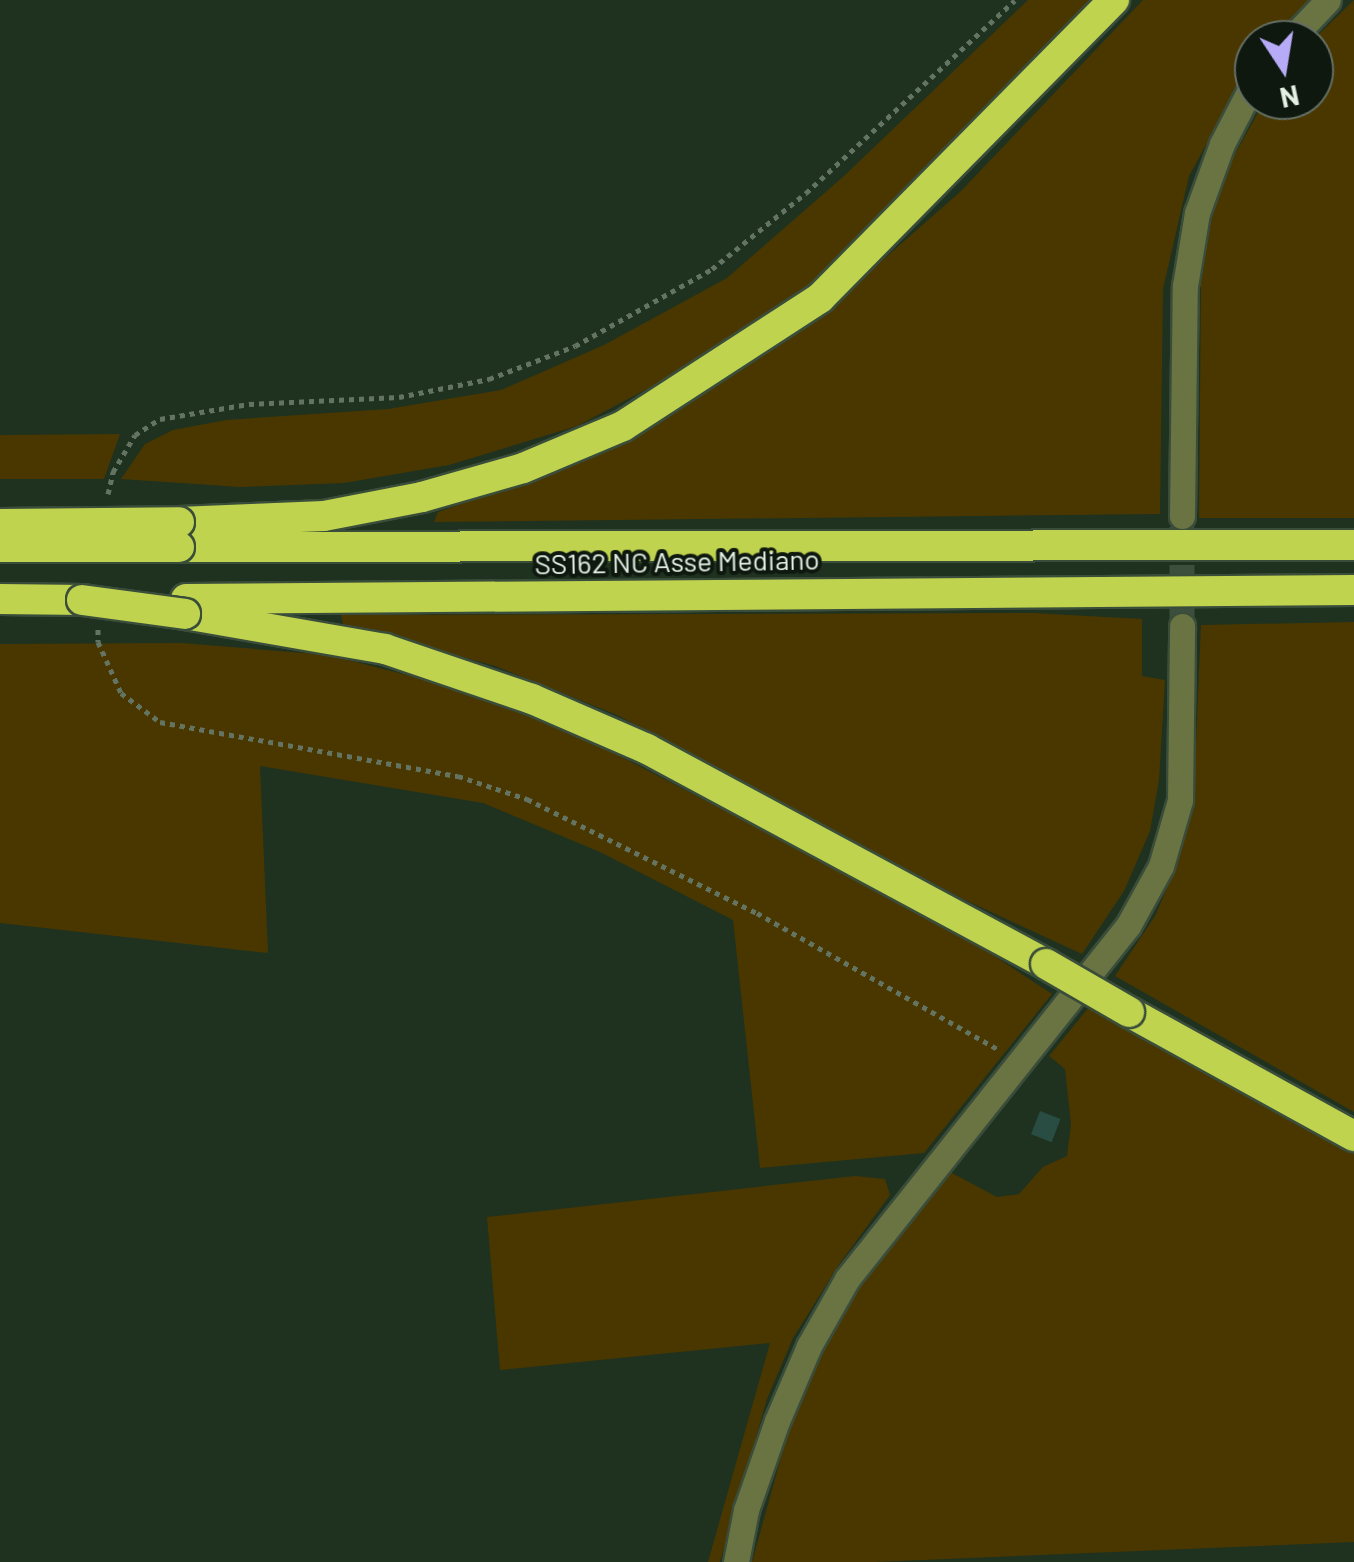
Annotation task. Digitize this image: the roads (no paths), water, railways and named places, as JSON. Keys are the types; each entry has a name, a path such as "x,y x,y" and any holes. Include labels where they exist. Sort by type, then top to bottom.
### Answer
{"highway":[{"path":"0,524 179,535 306,518 422,497 522,468 623,426 820,298 1114,0"},
{"name":"SS162 NC Asse Mediano","path":"0,548 179,535 1354,545"},
{"name":"SS162 NC Asse Mediano","path":"185,606 1354,590"},
{"path":"0,600 185,606 385,648 532,699 647,749 1354,1136"}],"street":[{"path":"1309,20 1328,0"},
{"path":"1182,516 1185,286 1197,213 1234,120"},
{"path":"736,1562 746,1510 778,1420 809,1346 847,1279 1128,926 1161,866 1180,800 1182,626"}],"tunnel":[{"path":"1182,526 1182,626"}]}
